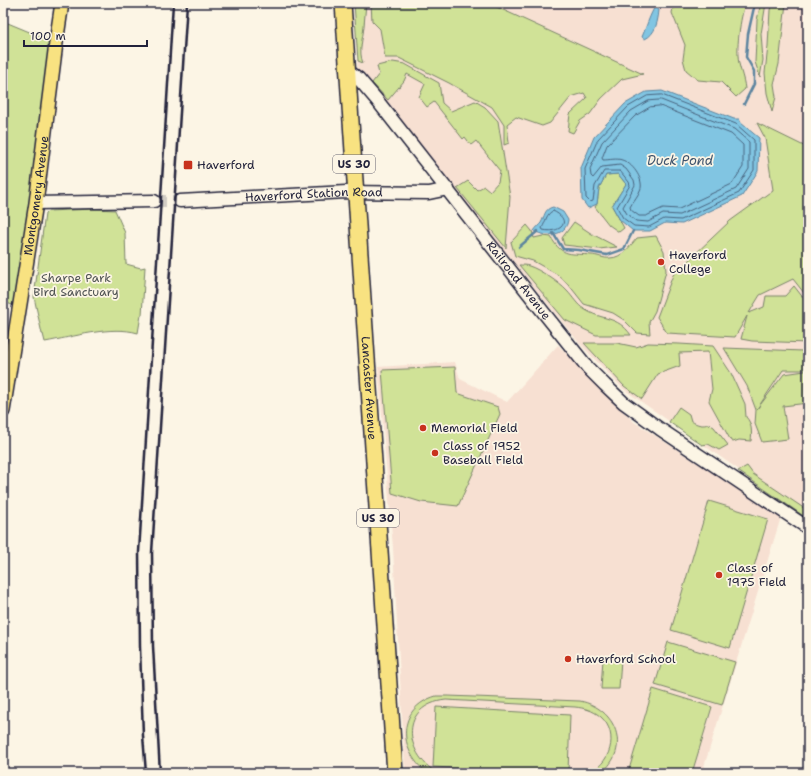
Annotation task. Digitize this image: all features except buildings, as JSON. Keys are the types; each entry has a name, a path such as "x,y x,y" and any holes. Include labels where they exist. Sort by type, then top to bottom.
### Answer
{"highway":[{"name":"Lancaster Avenue","path":"342,3 348,70 395,773"}],"main road":[{"name":"Montgomery Avenue","path":"3,411 36,203 62,3"}],"street":[{"name":"Railroad Avenue","path":"348,70 358,78 376,99 588,368 605,385 633,410 808,528"},
{"name":"Haverford Station Road","path":"180,201 356,192 429,193 448,189"},
{"path":"36,203 154,201"}],"shaded area":[{"name":"Haverford College","path":"353,3 808,3 808,518 623,389 580,344 448,181 358,74"},
{"name":"Haverford School","path":"558,345 634,422 781,517 702,773 411,773 405,771 393,548 378,367 455,362 460,379 507,402"}],"green space":[{"path":"354,3 366,3 361,49 363,63 358,61"},
{"path":"371,3 488,3 643,74 622,79 601,99 590,114 580,121 573,133 568,131 570,114 587,98 584,93 571,97 550,123 542,126 516,117 507,124 509,143 504,145 504,125 492,107 399,58 385,58 380,29 372,21"},
{"path":"674,3 746,3 741,21 738,50 738,59 745,89 736,97 721,82 698,80 686,70 683,59 685,45 672,13"},
{"path":"761,3 766,3 761,34 763,60 760,77 755,62 757,20"},
{"path":"772,3 786,3 779,64 774,84 776,97 772,112 767,93 765,73 770,10"},
{"path":"3,21 56,43 19,307 3,302"},
{"path":"393,62 405,64 439,83 442,103 451,111 475,101 485,107 498,121 510,197 506,248 457,188 468,181 477,190 484,186 490,191 498,182 500,171 476,141 471,145 465,137 463,139 434,102 427,107 419,97 425,84 407,74 404,81 388,100 372,83 379,74 377,66"},
{"path":"757,123 808,148 808,298 793,279 760,295 749,313 764,307 766,296 785,296 794,286 808,304 808,343 752,341 741,339 747,316 735,337 667,333 657,317 673,275 730,221 773,190 765,138"},
{"path":"618,174 626,184 612,206 624,228 619,232 609,225 595,207 597,204 599,188 606,175"},
{"name":"Sharpe Park Bird Sanctuary","path":"94,209 115,210 125,233 126,264 141,268 145,267 142,315 138,333 116,330 104,331 45,342 34,297 45,214 48,211"},
{"path":"574,222 592,234 617,247 599,249 564,245 562,238"},
{"path":"527,225 532,231 534,238 543,236 551,237 555,244 563,251 573,254 593,255 608,258 622,254 637,238 656,236 664,251 666,271 655,311 649,322 650,334 637,333 624,320 613,313 584,304 569,285 558,275 533,261 515,256 511,242"},
{"path":"519,265 529,266 544,273 564,288 582,307 591,313 615,321 626,329 631,335 596,335 565,320"},
{"path":"584,343 617,343 636,347 648,343 713,346 731,373 745,404 746,417 751,428 751,441 731,441 709,401 712,389 708,352 679,353 680,366 658,374 642,399 624,386"},
{"path":"724,348 803,351 808,355 808,366 805,370 783,370 757,409 784,374 805,371 808,368 808,403 783,406 788,439 762,442 755,424 756,410 747,386"},
{"name":"Memorial Field","path":"455,367 457,393 498,407 500,414 458,506 421,502 392,493 382,370"},
{"path":"679,407 689,414 691,421 700,425 709,424 714,427 728,445 719,450 708,444 702,445 669,422"},
{"path":"747,466 753,474 808,511 808,519 738,471"},
{"name":"Class of 1975 Field","path":"709,501 768,519 730,648 671,630"},
{"path":"668,642 735,662 722,705 655,685"},
{"path":"603,658 621,659 619,689 601,689"},
{"path":"653,689 712,707 692,773 628,773"},
{"path":"436,696 580,701 593,705 603,712 611,721 616,731 616,753 601,773 587,773 602,764 610,749 611,740 607,724 601,717 582,708 446,700 431,704 420,711 414,720 412,730 413,742 418,753 426,764 437,773 427,773 417,764 411,753 407,742 406,730 408,720 414,710 423,702"},
{"path":"436,707 570,715 568,773 433,767"}],"water":[{"path":"655,7 659,10 656,26 652,34 645,39 642,37"},
{"name":"Duck Pond","path":"662,91 734,119 739,119 741,123 759,138 758,171 742,196 682,224 665,223 650,231 633,231 620,220 612,206 626,184 618,174 606,175 599,188 597,204 588,208 582,200 581,168 594,137 625,104 646,92"},
{"path":"553,207 563,212 568,220 564,229 550,235 534,231 541,223 546,211"}],"waterway":[{"path":"744,104 754,84 754,71 746,57 748,34 755,3"},
{"path":"519,247 538,231"},
{"path":"553,233 563,249 607,255 624,249 633,231"}],"tunnel":[{"path":"154,201 180,201"}],"railway":[{"path":"146,773 143,736 140,647 139,552 173,3"},
{"path":"160,773 153,646 152,553 187,3"}],"place":[{"name":"Haverford","path":"188,165"},
{"name":"Haverford College","path":"661,262"},
{"name":"Memorial Field","path":"423,428"},
{"name":"Class of 1952 Baseball Field","path":"435,453"},
{"name":"Class of 1975 Field","path":"719,575"},
{"name":"Haverford School","path":"568,659"}]}
